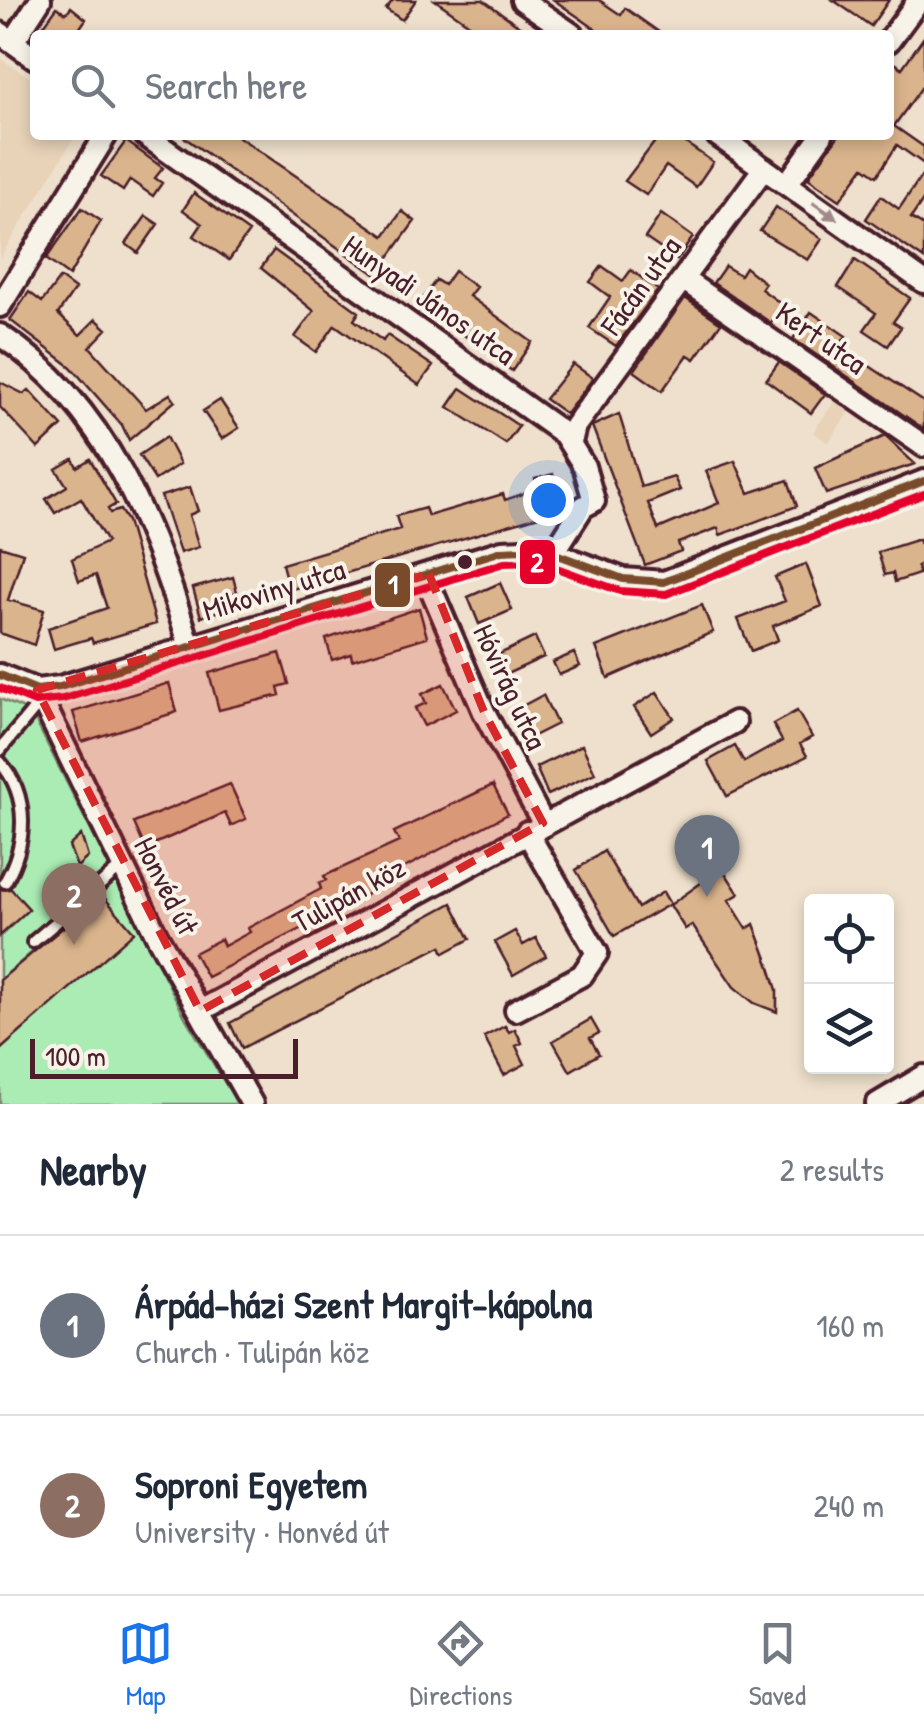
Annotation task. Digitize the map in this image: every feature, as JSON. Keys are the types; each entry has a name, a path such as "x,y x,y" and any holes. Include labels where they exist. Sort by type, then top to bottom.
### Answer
{"street":[{"path":"30,55 6,38 40,0"},
{"path":"522,0 566,30"},
{"path":"894,35 918,0"},
{"path":"0,306 103,140"},
{"name":"Hunyadi János utca","path":"151,140 570,442"},
{"path":"724,140 924,282"},
{"path":"787,184 818,140"},
{"name":"Fácán utca","path":"570,442 575,426 764,168"},
{"name":"Kert utca","path":"684,280 924,446"},
{"path":"0,335 68,393 110,449 150,524 190,647"},
{"path":"555,552 583,506 594,501 584,466 570,442"},
{"name":"Mikoviny utca","path":"37,690 60,687 502,551 555,552 623,580 664,582 924,481"},
{"name":"Hóvirág utca","path":"430,574 432,590 535,828"},
{"path":"0,675 37,690"},
{"name":"Honvéd út","path":"37,690 122,866 252,1104"},
{"name":"Tulipán köz","path":"200,1011 735,722"},
{"path":"516,1010 582,975 596,961 597,953 535,828"},
{"path":"877,1104 924,1076"}],"lane":[{"path":"0,750 35,708 37,690"},
{"path":"0,762 16,781 23,823 23,836 5,882"},
{"path":"33,942 122,866"}],"highlighted area":[{"path":"429,574 484,712 543,823 200,1011 37,690"}],"shaded area":[{"path":"0,58 30,78 30,140 73,140 0,258"},
{"path":"834,402 849,412 828,443 813,432"}],"green space":[{"path":"0,699 31,712 186,1019 238,1104 0,1104 0,1050 104,957 70,919 0,980 0,936 29,909 0,877"}],"building":[{"path":"393,0 416,0 402,20 386,9"},
{"path":"435,0 483,0 525,30 478,30"},
{"path":"554,0 599,0 621,15 625,8 656,30 597,30"},
{"path":"833,0 889,0 871,26"},
{"path":"57,7 66,13 71,7 86,19 78,30 41,30"},
{"path":"924,37 924,84 894,126 894,62 902,68"},
{"path":"894,126 924,147 924,164 897,145 877,176 864,167 840,200 808,178 835,140 894,140"},
{"path":"188,140 243,140 384,236 402,211 415,221 376,275"},
{"path":"656,140 681,140 713,162 696,187 666,166 646,195 625,181"},
{"path":"126,141 163,168 155,178 162,183 153,196 130,180 123,191 101,176"},
{"path":"924,172 924,199 911,218 924,226 924,259 866,219 881,196 899,209"},
{"path":"194,193 249,232 229,260 194,236 202,224 183,210"},
{"path":"776,207 822,239 808,260 760,231"},
{"path":"82,208 101,221 69,276 46,259"},
{"path":"661,214 693,237 677,260 645,238"},
{"path":"146,216 158,224 138,253 126,244"},
{"path":"274,250 359,312 354,320 383,341 387,335 433,366 419,385 335,325 316,352 295,337 314,311 261,268"},
{"path":"855,260 910,298 893,322 901,327 888,346 864,330 876,313 838,287"},
{"path":"602,266 623,281 631,270 658,290 616,346 589,328 610,297 590,282"},
{"path":"725,266 740,275 745,267 765,283 761,289 783,305 771,323 713,283"},
{"path":"454,271 476,287 469,296 532,342 512,371 420,302 436,280 444,285"},
{"path":"60,278 75,289 58,314 80,335 96,319 107,329 90,347 146,409 170,394 175,401 129,440 122,425 71,367 10,320 29,292 42,302"},
{"path":"685,298 721,323 695,359 688,355 662,391 634,371"},
{"path":"811,312 846,336 839,346 924,402 924,429 793,339"},
{"path":"779,362 825,394 811,413 766,380"},
{"path":"573,364 593,378 566,414 545,399"},
{"path":"0,382 24,394 29,390 62,426 38,448 0,407"},
{"path":"461,388 519,426 506,444 448,407"},
{"path":"220,400 239,428 222,439 203,411"},
{"path":"619,414 641,487 674,477 680,490 648,503 658,529 719,503 706,471 735,461 749,493 788,480 797,506 720,535 718,528 678,543 681,551 645,565 592,426"},
{"path":"885,436 915,464 826,494 815,468"},
{"path":"166,437 180,464 155,480 139,455"},
{"path":"73,459 77,467 90,459 116,504 108,509 110,513 120,510 127,521 156,624 93,643 91,638 54,649 48,628 107,608 96,575 79,581 72,559 107,542 81,498 55,513 46,499 67,486 56,469"},
{"path":"553,474 557,488 565,486 570,502 566,508 289,590 282,564 400,529 396,516 425,508 428,516 503,494 505,500 537,489 535,479"},
{"path":"190,487 198,511 189,515 199,547 180,553 161,496"},
{"path":"919,539 924,563 917,566 919,574 895,582 893,573 885,575 878,552"},
{"path":"0,546 23,553 8,600 44,610 34,645 0,633"},
{"path":"806,564 822,606 773,626 778,640 751,651 738,619 785,601 775,577"},
{"path":"233,577 237,592 230,594 233,607 201,617 193,588"},
{"path":"500,583 512,610 479,624 468,597"},
{"path":"702,605 713,632 608,678 596,647"},
{"path":"419,608 427,637 352,660 351,654 332,660 326,639"},
{"path":"535,637 544,657 498,678 489,659"},
{"path":"280,653 289,684 278,687 280,695 219,710 209,673"},
{"path":"574,653 580,666 559,675 553,662"},
{"path":"169,683 177,712 82,742 73,712"},
{"path":"443,684 456,710 424,726 415,708 426,703 422,694"},
{"path":"657,692 674,718 651,733 634,707"},
{"path":"543,695 557,724 525,740 511,712"},
{"path":"797,711 812,737 800,744 807,756 727,796 708,761 735,746 744,762 782,741 773,724"},
{"path":"582,745 595,773 548,795 536,767"},
{"path":"230,784 246,819 231,826 225,813 145,848 134,823"},
{"path":"493,785 508,814 387,877 389,881 354,902 207,977 194,953 221,939 224,946 250,932 248,928 321,889 319,883 326,880 324,876 399,842 394,832"},
{"path":"81,835 88,857 77,867 69,846"},
{"path":"604,851 638,908 663,892 670,904 614,936 576,870"},
{"path":"722,868 739,894 729,900 747,929 754,924 777,990 777,1012 754,1003 734,987 692,925 685,929 670,905"},
{"path":"0,889 11,889 29,909 0,936"},
{"path":"102,895 134,932 0,1050 0,980"},
{"path":"452,903 470,939 444,953 441,946 242,1048 230,1023"},
{"path":"515,931 523,945 536,938 546,956 513,975 495,942"},
{"path":"591,1019 599,1033 590,1038 599,1054 570,1071 553,1041"},
{"path":"505,1026 509,1032 515,1029 522,1043 516,1046 525,1064 504,1075 484,1037"}],"transit line":[{"name":"1","path":"0,675 37,690 60,687 502,551 542,549 623,579 664,582 924,481"},
{"name":"2","path":"0,688 35,702 63,699 504,563 540,562 620,591 666,594 924,494"}],"place":[{"name":"Árpád-házi Szent Margit-kápolna","path":"707,897"},
{"name":"Soproni Egyetem","path":"74,945"}]}
